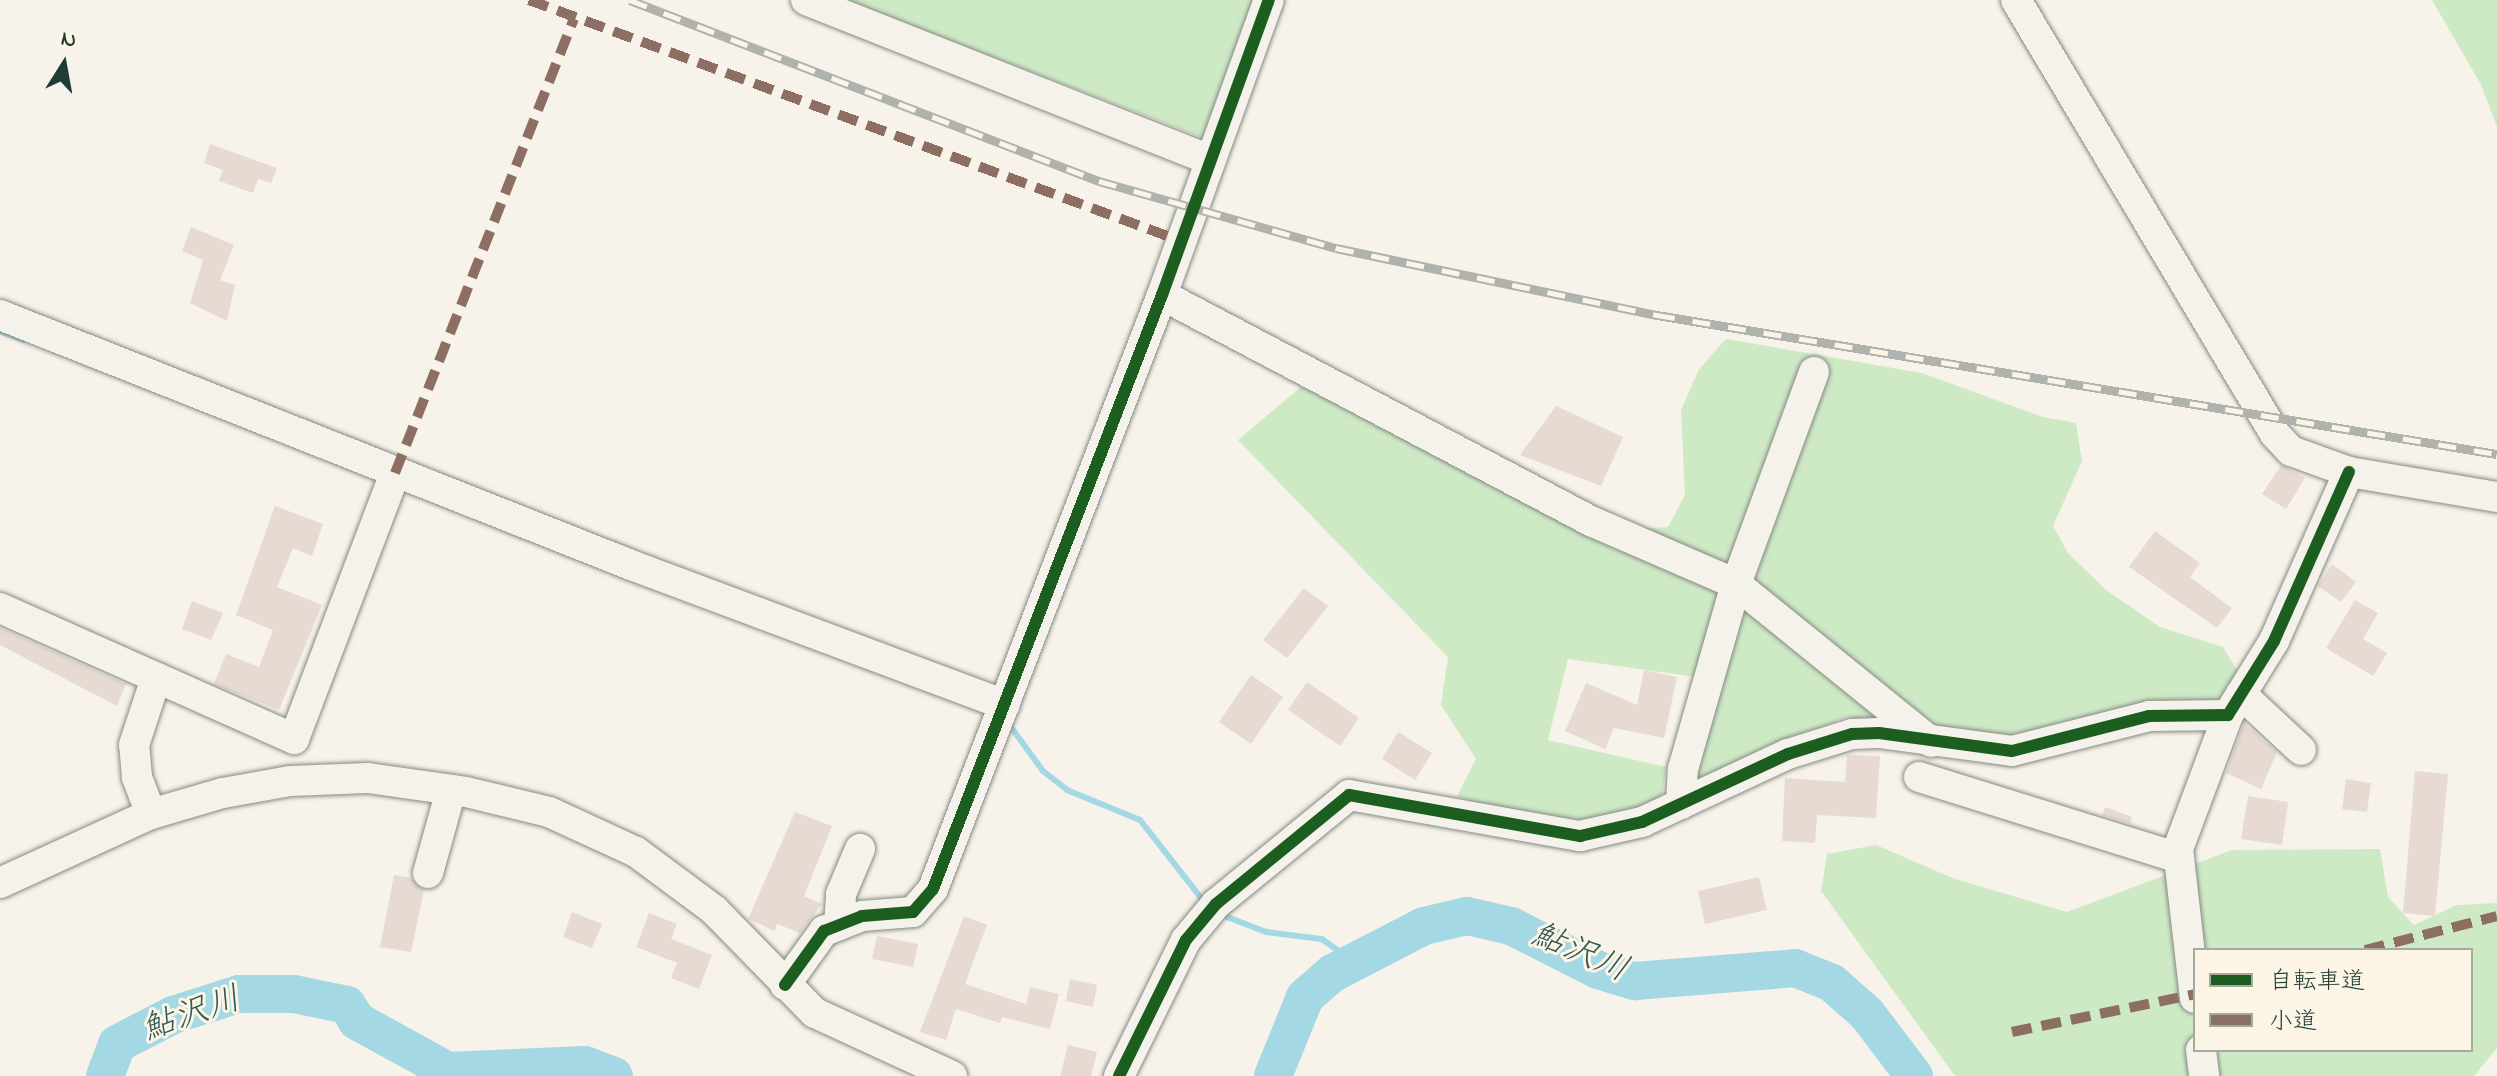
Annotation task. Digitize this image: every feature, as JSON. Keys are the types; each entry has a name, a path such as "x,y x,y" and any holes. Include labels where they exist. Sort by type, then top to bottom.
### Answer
{"street":[{"path":"806,0 1210,160"},
{"path":"785,985 824,931 862,916 913,912 933,889 1162,295 1269,0"},
{"path":"2030,6 2275,434 2291,451 2349,472 2497,497"},
{"path":"1162,295 1593,522 1736,584 1932,743"},
{"path":"0,315 395,473 1005,705"},
{"path":"1681,804 1683,769 1736,584 1814,372"},
{"path":"2193,980 2178,849 2235,704 2274,641 2349,472"},
{"path":"0,608 294,739 395,473"},
{"path":"151,814 137,777 134,745 156,678"},
{"path":"1119,1076 1186,940 1216,904 1349,795 1580,836 1642,822 1788,754 1852,734 1879,733 1932,743 2012,751 2149,716 2235,704 2301,750"},
{"path":"1919,777 2179,858"},
{"path":"0,883 151,814 290,781 368,778 451,790 549,812 636,852 714,910 815,1013 952,1076"},
{"path":"428,873 451,790"},
{"path":"839,925 841,894 860,849"},
{"path":"2201,1052 2204,1076"}],"green space":[{"path":"845,0 1272,0 1222,145"},
{"path":"2432,0 2497,0 2497,127 2481,85"},
{"path":"1726,339 1922,373 2043,417 2076,423 2082,461 2053,526 2068,553 2106,590 2160,627 2223,647 2239,673 2218,705 2032,738 1918,731 1846,717 1698,778 1717,680 1568,659 1548,740 1666,767 1661,804 1564,832 1457,796 1476,759 1441,705 1448,657 1238,440 1308,381 1585,532 1668,527 1685,495 1681,410 1699,369"},
{"path":"1876,845 1955,879 2067,912 2232,850 2380,849 2388,897 2414,925 2457,905 2497,903 2497,1048 2474,1076 1955,1076 1821,891 1827,854"}],"building":[{"path":"210,144 277,168 271,183 258,179 253,193 219,181 223,170 204,163"},
{"path":"191,227 234,245 220,280 235,285 227,321 190,303 203,260 182,251"},
{"path":"1556,406 1623,437 1601,486 1520,455"},
{"path":"2281,465 2305,478 2286,509 2262,494"},
{"path":"275,506 323,524 312,556 293,548 277,587 322,605 279,710 214,684 226,654 259,667 273,630 236,615"},
{"path":"2155,531 2200,563 2190,577 2232,608 2217,628 2129,567"},
{"path":"2332,564 2356,582 2341,602 2318,586"},
{"path":"1304,588 1328,606 1287,658 1263,640"},
{"path":"2355,600 2378,613 2363,639 2387,653 2373,676 2326,648"},
{"path":"192,601 223,613 211,640 182,629"},
{"path":"0,628 126,684 117,706 0,645"},
{"path":"1644,670 1677,677 1664,738 1614,728 1605,749 1565,731 1586,683 1637,705"},
{"path":"1251,675 1283,697 1251,744 1219,722"},
{"path":"1307,682 1359,718 1340,746 1288,710"},
{"path":"2244,723 2277,752 2261,789 2226,773"},
{"path":"1398,732 1432,753 1415,780 1382,759"},
{"path":"1847,755 1880,756 1876,818 1817,815 1815,843 1782,841 1785,778 1845,782"},
{"path":"2415,771 2448,774 2435,916 2403,913"},
{"path":"2346,779 2371,783 2367,812 2342,809"},
{"path":"2248,796 2288,802 2282,845 2241,839"},
{"path":"2105,807 2132,817 2130,824 2102,815"},
{"path":"795,812 832,826 804,896 822,904 800,933 777,924 775,931 748,919"},
{"path":"394,875 411,878 424,890 411,952 380,947"},
{"path":"1759,877 1767,910 1705,924 1698,891"},
{"path":"572,912 602,924 592,948 563,937"},
{"path":"649,913 677,924 671,939 712,955 699,989 671,978 677,963 636,947"},
{"path":"964,916 987,925 965,984 1026,1004 1030,987 1059,994 1050,1029 1002,1017 1000,1023 956,1009 946,1040 920,1032"},
{"path":"877,936 918,944 913,967 872,959"},
{"path":"1070,979 1097,985 1093,1007 1066,1001"},
{"path":"1068,1045 1097,1052 1091,1076 1060,1076"}],"waterway":[{"path":"0,331 23,340"},
{"path":"1008,723 1043,771 1067,790 1140,820 1205,903"},
{"name":"鮎沢川","path":"1273,1076 1305,997 1333,973 1424,926 1467,916 1511,926 1598,970 1635,981 1795,968 1832,983 1867,1014 1914,1076"},
{"path":"1227,917 1266,932 1322,939 1354,962"},
{"name":"鮎沢川","path":"105,1076 117,1044 173,1015 239,994 294,994 347,1005 357,1021 448,1071 585,1065 614,1076"}],"railway":[{"path":"630,0 1099,181 1336,248 1657,315 2497,454"}],"marked path":[{"path":"529,0 1181,241"},
{"path":"395,473 574,19"},
{"path":"2373,948 2497,916"},
{"path":"2012,1032 2193,994"}],"cycle path":[{"path":"785,985 824,931 862,916 913,912 933,889 1162,295 1269,0"},
{"path":"1119,1076 1186,940 1216,904 1349,795 1580,836 1642,822 1788,754 1852,734 1879,733 2012,751 2149,716 2228,715 2274,641 2349,472"}]}
